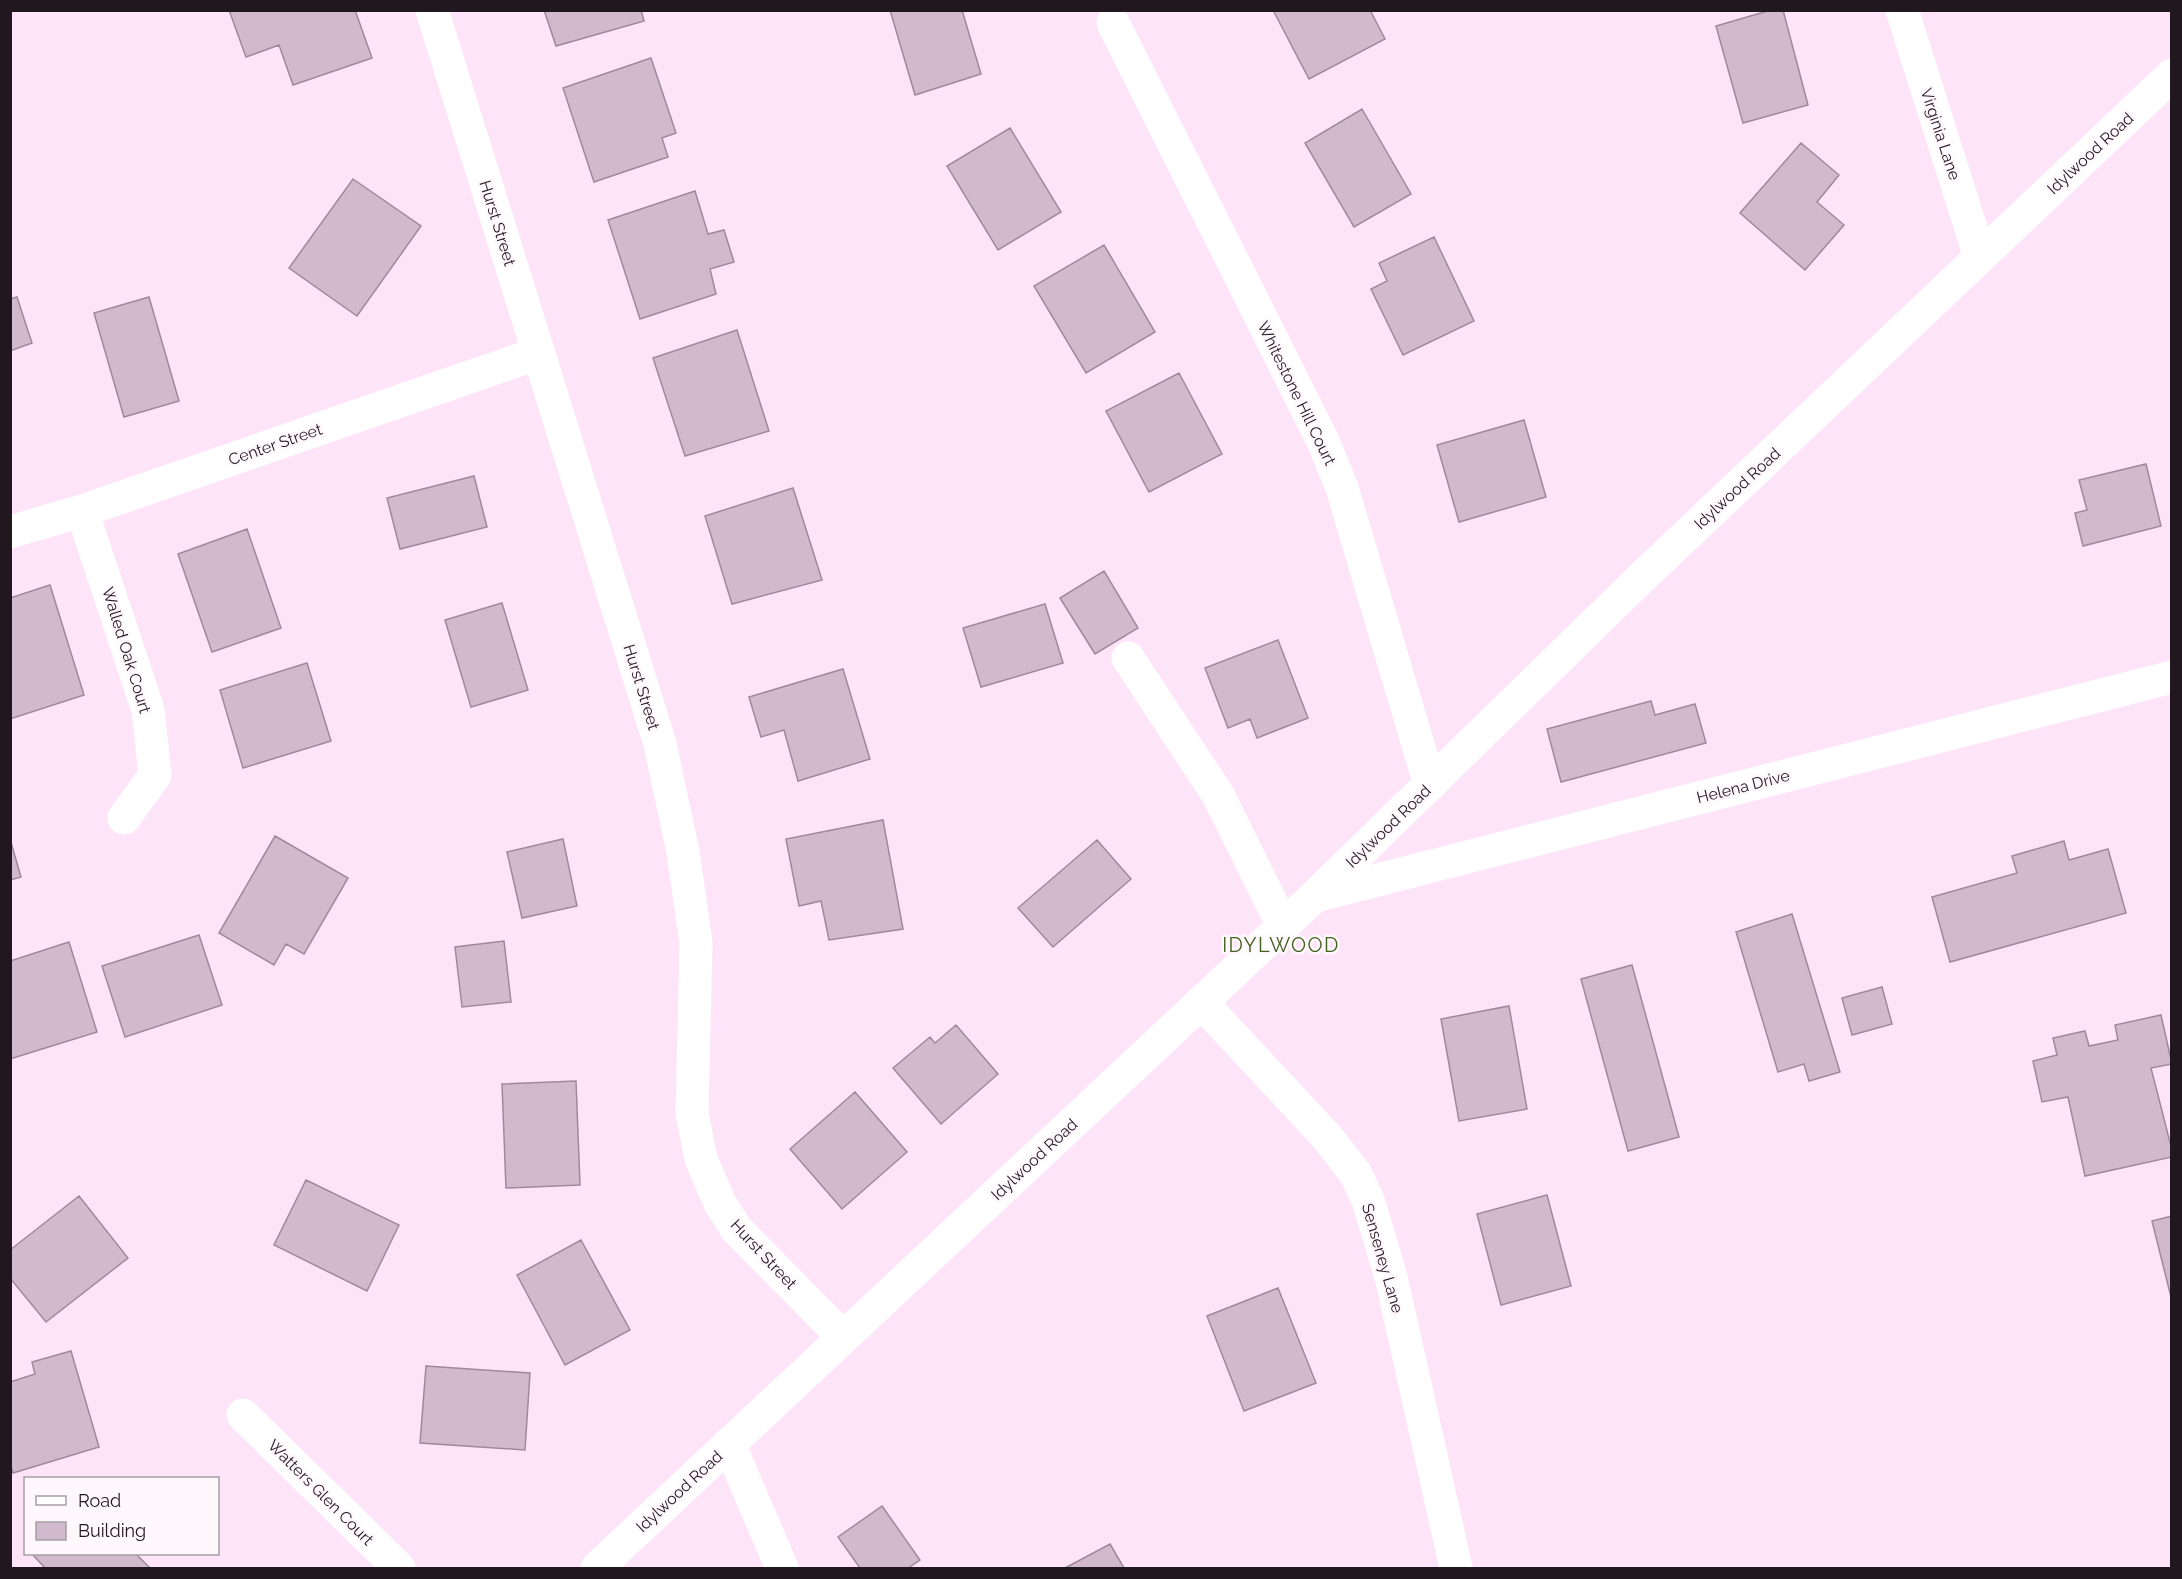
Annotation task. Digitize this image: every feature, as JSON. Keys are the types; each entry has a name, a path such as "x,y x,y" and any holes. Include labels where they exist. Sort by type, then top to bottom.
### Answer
{"street":[{"name":"Hurst Street","path":"432,10 660,744 683,852 696,943 692,1113 701,1159 720,1203 737,1230 843,1337"},
{"name":"Virginia Lane","path":"1902,10 1980,257"},
{"name":"Whitestone Hill Court","path":"1113,23 1326,450 1342,488 1430,785"},
{"name":"Idylwood Road","path":"597,1569 1315,896 1646,574 2172,75"},
{"name":"Center Street","path":"10,532 82,512 539,353"},
{"name":"Walled Oak Court","path":"82,512 148,710 155,776 123,818"},
{"path":"1128,657 1218,795 1283,926"},
{"name":"Helena Drive","path":"1315,896 2172,676"},
{"name":"Senseney Lane","path":"1202,1002 1327,1137 1354,1173 1368,1200 1390,1277 1456,1569"},
{"name":"Watters Glen Court","path":"243,1415 399,1569"},
{"path":"729,1444 782,1569"}],"building":[{"path":"229,10 355,10 372,58 293,85 279,45 246,57"},
{"path":"544,10 641,10 644,21 556,46"},
{"path":"890,10 962,10 981,74 915,95"},
{"path":"1273,10 1370,10 1385,39 1309,79"},
{"path":"1771,10 1783,10 1808,105 1743,123 1716,26"},
{"path":"651,58 676,133 662,138 668,157 594,182 563,88"},
{"path":"1362,109 1411,194 1354,227 1305,143"},
{"path":"1010,128 1061,212 998,250 947,166"},
{"path":"1801,143 1839,175 1817,202 1844,225 1805,270 1740,213"},
{"path":"353,179 421,226 357,316 289,268"},
{"path":"695,191 708,234 724,230 734,262 710,269 716,294 640,319 608,220"},
{"path":"1434,237 1474,321 1403,355 1371,289 1387,281 1379,263"},
{"path":"1104,245 1155,332 1086,373 1034,286"},
{"path":"17,297 32,343 10,351 10,299"},
{"path":"149,297 179,401 124,417 94,313"},
{"path":"737,330 769,431 685,456 653,358"},
{"path":"1179,373 1222,454 1149,492 1106,411"},
{"path":"1524,420 1546,497 1459,522 1437,445"},
{"path":"2146,464 2161,526 2083,546 2075,513 2087,510 2079,480"},
{"path":"474,476 487,527 400,549 387,498"},
{"path":"793,488 822,580 732,604 705,516"},
{"path":"247,529 281,628 212,652 178,554"},
{"path":"1104,571 1138,628 1095,654 1060,598"},
{"path":"50,585 84,695 10,719 10,598"},
{"path":"502,603 528,690 471,707 445,620"},
{"path":"1045,604 1063,663 981,687 963,628"},
{"path":"1278,640 1308,718 1257,738 1250,719 1228,728 1205,668"},
{"path":"307,663 331,741 243,768 220,690"},
{"path":"843,669 870,759 798,781 784,730 761,737 749,697"},
{"path":"1651,701 1655,715 1695,704 1706,743 1561,782 1547,729"},
{"path":"883,820 903,929 829,940 821,901 799,906 786,839"},
{"path":"275,836 348,878 304,954 286,944 274,965 219,933"},
{"path":"10,839 21,877 10,880"},
{"path":"563,839 577,906 522,918 507,852"},
{"path":"1097,840 1131,879 1053,947 1018,908"},
{"path":"2064,841 2069,860 2108,849 2126,913 1950,962 1932,897 2017,873 2012,856"},
{"path":"1792,914 1840,1072 1809,1081 1804,1064 1778,1072 1736,932"},
{"path":"199,935 222,1005 125,1037 102,966"},
{"path":"504,941 511,1002 462,1007 455,947"},
{"path":"69,942 97,1032 10,1059 10,961"},
{"path":"1632,965 1679,1137 1628,1151 1581,979"},
{"path":"1882,987 1892,1024 1852,1035 1842,998"},
{"path":"1509,1006 1527,1109 1459,1121 1441,1019"},
{"path":"2161,1015 2172,1064 2151,1068 2172,1157 2085,1176 2068,1097 2042,1102 2033,1061 2057,1055 2053,1038 2085,1031 2089,1046 2118,1040 2115,1025"},
{"path":"956,1025 998,1074 941,1124 893,1068 930,1037 935,1043"},
{"path":"576,1081 580,1185 506,1188 502,1084"},
{"path":"855,1092 907,1152 842,1209 790,1149"},
{"path":"306,1180 399,1225 367,1291 274,1245"},
{"path":"1547,1195 1571,1286 1501,1305 1477,1214"},
{"path":"79,1196 128,1258 46,1322 10,1278 10,1250"},
{"path":"2172,1216 2172,1301 2152,1221"},
{"path":"581,1240 630,1330 565,1365 517,1275"},
{"path":"1278,1288 1316,1383 1244,1411 1207,1316"},
{"path":"71,1351 99,1447 13,1473 10,1463 10,1382 35,1374 32,1362"},
{"path":"426,1366 530,1373 525,1450 420,1443"},
{"path":"882,1506 920,1560 908,1568 860,1568 838,1537"},
{"path":"1110,1544 1124,1568 1065,1568"},
{"path":"33,1555 137,1555 150,1568 45,1568"}],"district":[{"name":"IDYLWOOD","path":"1281,945"}]}
